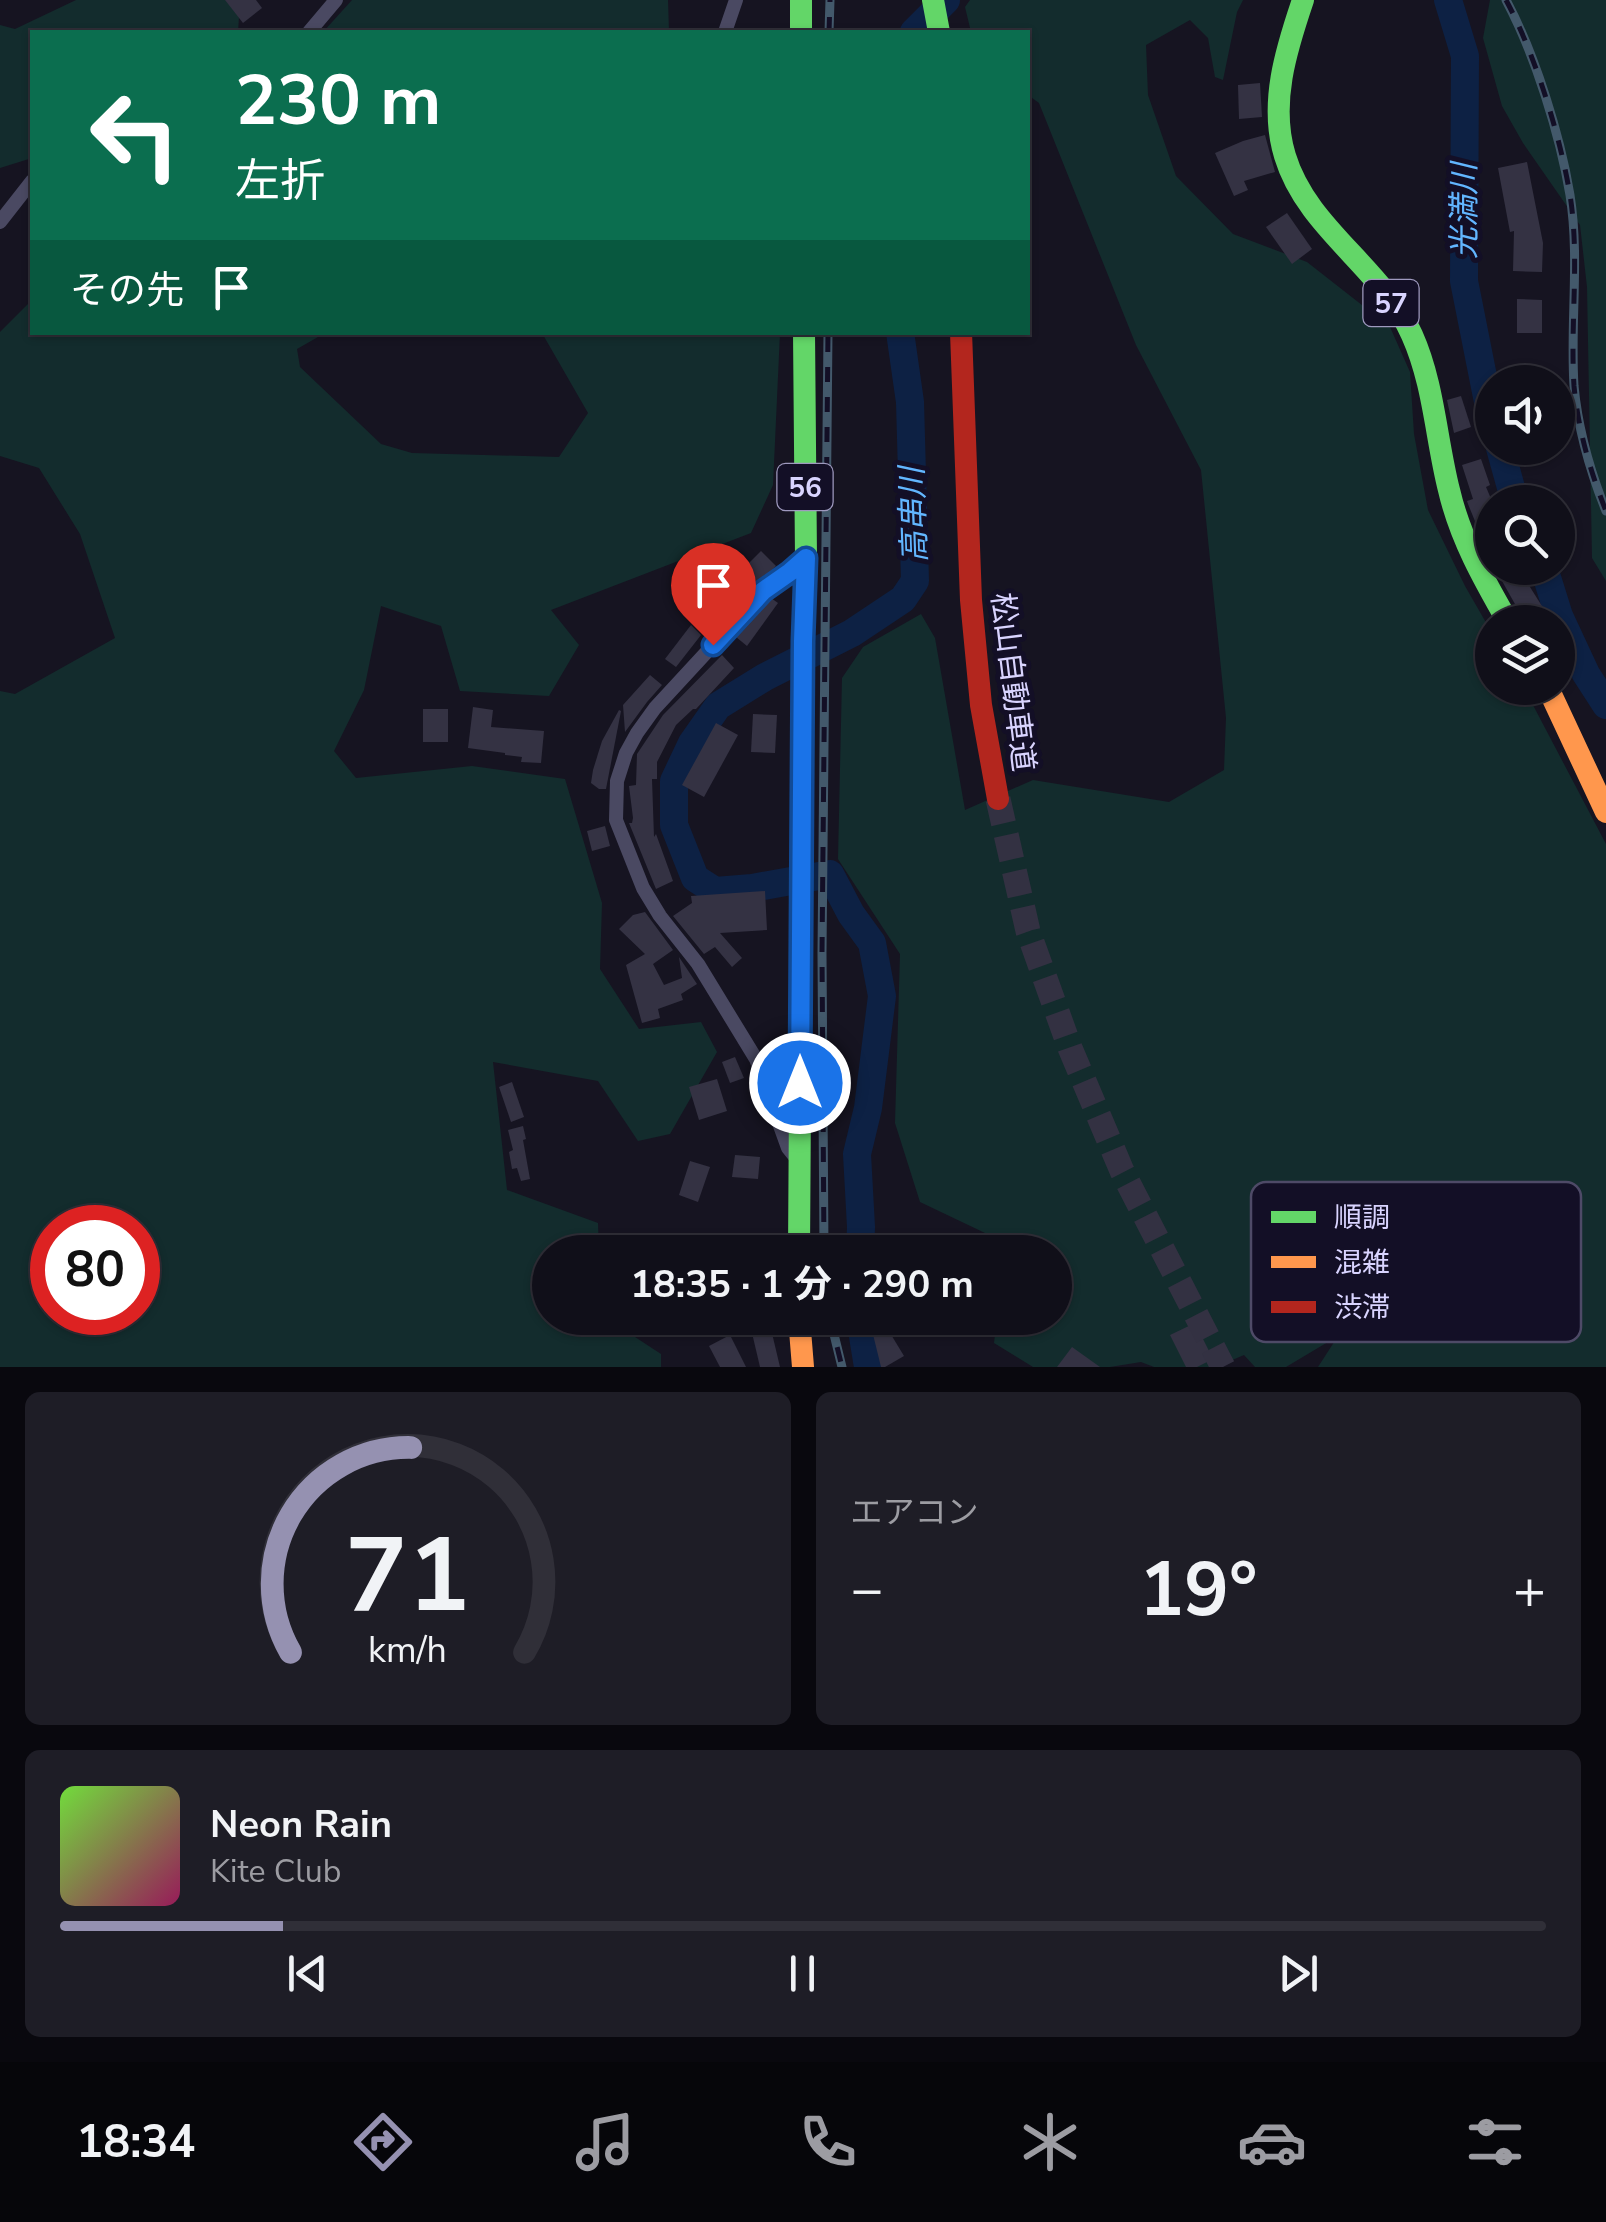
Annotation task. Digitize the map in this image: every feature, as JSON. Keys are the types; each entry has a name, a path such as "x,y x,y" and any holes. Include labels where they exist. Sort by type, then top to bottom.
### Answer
{"main road":[{"path":"801,0 802,30"},
{"path":"933,0 939,30"},
{"name":"57","path":"1303,0 1278,83 1279,136 1285,157 1307,203 1379,286 1411,332 1429,382 1450,492 1467,549 1498,605"},
{"name":"56","path":"798,1235 806,558 804,335"},
{"name":"松山自動車道","path":"961,335 971,600 981,705 998,799"},
{"path":"1556,705 1606,812"},
{"path":"800,1335 802,1367"}],"street":[{"path":"311,30 336,0"},
{"path":"726,30 736,0"},
{"path":"0,222 30,183"},
{"path":"800,1162 788,1148 756,1059 698,964 643,888 616,820 616,781 632,743 655,708 763,591 806,558"}],"green space":[{"path":"76,0 229,0 239,17 238,30 30,30 30,159 0,168 0,25 15,29"},
{"path":"352,0 668,0 669,30 325,30"},
{"path":"970,0 1243,0 1223,80 1215,77 1208,38 1190,20 1146,45 1148,95 1176,176 1233,234 1307,262 1390,327 1410,372 1414,434 1428,510 1476,605 1475,705 1533,705 1606,844 1606,1367 1318,1367 1334,1342 1581,1342 1581,1182 1251,1182 1251,1342 1328,1342 1286,1367 1255,1367 1244,1355 1216,1367 1154,1367 1141,1362 1110,1367 1033,1367 994,1343 995,1335 1072,1335 1072,1235 989,1235 920,1202 895,1123 900,954 838,859 842,678 863,647 921,614 935,638 965,810 1033,780 1169,802 1224,770 1226,718 1201,470 1136,345 1039,103 1030,96 1030,30 971,30 965,7"},
{"path":"1490,0 1606,0 1606,581 1592,558 1587,287 1580,225 1502,106 1483,38"},
{"path":"30,302 30,335 322,335 297,349 300,367 381,444 412,453 559,457 588,413 543,335 780,335 773,485 751,533 551,610 579,645 549,696 460,691 441,626 381,606 364,690 334,751 356,778 472,766 565,779 602,903 600,969 639,1029 701,1022 717,1052 670,1134 638,1141 598,1081 493,1062 507,1190 598,1223 598,1235 532,1235 532,1335 632,1335 661,1354 661,1367 0,1367 0,691 15,694 115,638 80,534 39,468 0,456 0,332"}],"building":[{"path":"225,0 256,0 262,8 243,23"},
{"path":"1260,83 1262,117 1239,119 1238,85"},
{"path":"1265,135 1275,172 1244,181 1248,190 1234,196 1215,153"},
{"path":"1527,162 1543,243 1542,272 1513,271 1514,231 1510,232 1498,168"},
{"path":"1287,213 1312,249 1292,264 1266,227"},
{"path":"1517,299 1542,300 1542,333 1517,333"},
{"path":"1461,396 1471,427 1454,433 1447,400"},
{"path":"1475,461 1475,465 1483,465 1490,485 1475,485 1475,521 1467,501 1473,499 1462,465"},
{"path":"761,551 776,566 725,617 710,602"},
{"path":"1504,585 1529,585 1541,605 1515,605"},
{"path":"771,598 778,603 747,646 736,637"},
{"path":"691,625 701,635 676,667 665,659"},
{"path":"722,655 734,668 676,725 657,762 657,779 652,779 654,837 656,834 673,881 656,889 629,823 633,818 629,786 636,785 637,754 663,715"},
{"path":"650,675 662,685 625,732 623,705"},
{"path":"473,707 493,710 491,727 544,731 541,763 521,762 522,757 468,748"},
{"path":"423,709 448,709 448,742 423,742"},
{"path":"619,710 606,789 599,789 591,783 593,770 602,741"},
{"path":"753,714 777,715 775,753 751,752"},
{"path":"716,723 738,735 704,797 682,785"},
{"path":"605,826 610,846 592,851 587,831"},
{"path":"765,891 767,930 720,933 742,958 732,967 715,947 704,954 673,916 692,903 691,896"},
{"path":"645,912 673,950 653,964 664,985 682,978 679,957 697,984 681,994 683,1000 658,1009 660,1018 642,1023 626,965 645,954 619,929 633,915"},
{"path":"735,1057 744,1078 730,1083 722,1062"},
{"path":"717,1079 727,1111 699,1120 689,1087"},
{"path":"512,1082 524,1117 511,1122 499,1087"},
{"path":"523,1126 530,1179 521,1181 517,1168 512,1169 508,1130"},
{"path":"735,1155 760,1157 758,1179 732,1177"},
{"path":"690,1161 710,1167 698,1202 679,1195"},
{"path":"1195,1323 1213,1359 1197,1367 1186,1367 1170,1335"},
{"path":"730,1335 746,1367 720,1367 709,1346"},
{"path":"752,1335 772,1335 780,1367 760,1367"},
{"path":"873,1335 891,1335 904,1356 881,1367"},
{"path":"1072,1347 1100,1367 1057,1367"}],"waterway":[{"name":"高串川","path":"916,30 946,0"},
{"name":"光満川","path":"1448,0 1465,56 1464,281 1481,365"},
{"name":"高串川","path":"861,1235 857,1154 868,1108 882,996 872,943 830,874 715,891 695,878 674,825 674,781 692,743 718,706 852,633 903,599 915,581 910,402 900,335"},
{"name":"光満川","path":"1505,465 1510,485"},
{"name":"光満川","path":"1549,585 1586,674 1606,705"},
{"name":"高串川","path":"863,1335 868,1367"}],"tunnel":[{"path":"998,799 1028,931 1070,1048 1122,1171 1223,1367"}],"railway":[{"path":"829,30 830,0"},
{"path":"1506,0 1536,70 1566,172 1574,242 1574,386 1586,450 1606,511"},
{"path":"824,1235 822,953 828,335"},
{"path":"834,1335 842,1367"}],"traffic: fast":[{"path":"801,0 801,30"},
{"path":"933,0 939,30"},
{"path":"1303,0 1279,97 1285,156 1310,205 1383,289 1412,335 1430,392 1459,525 1499,605"},
{"path":"799,1235 806,558 804,335"}],"traffic: slow":[{"path":"1556,705 1606,812"},
{"path":"800,1335 803,1367"}],"traffic: jam":[{"path":"961,335 971,600 981,705 998,799"}],"route":[{"path":"713,645 763,591 806,558 800,1083"}]}
